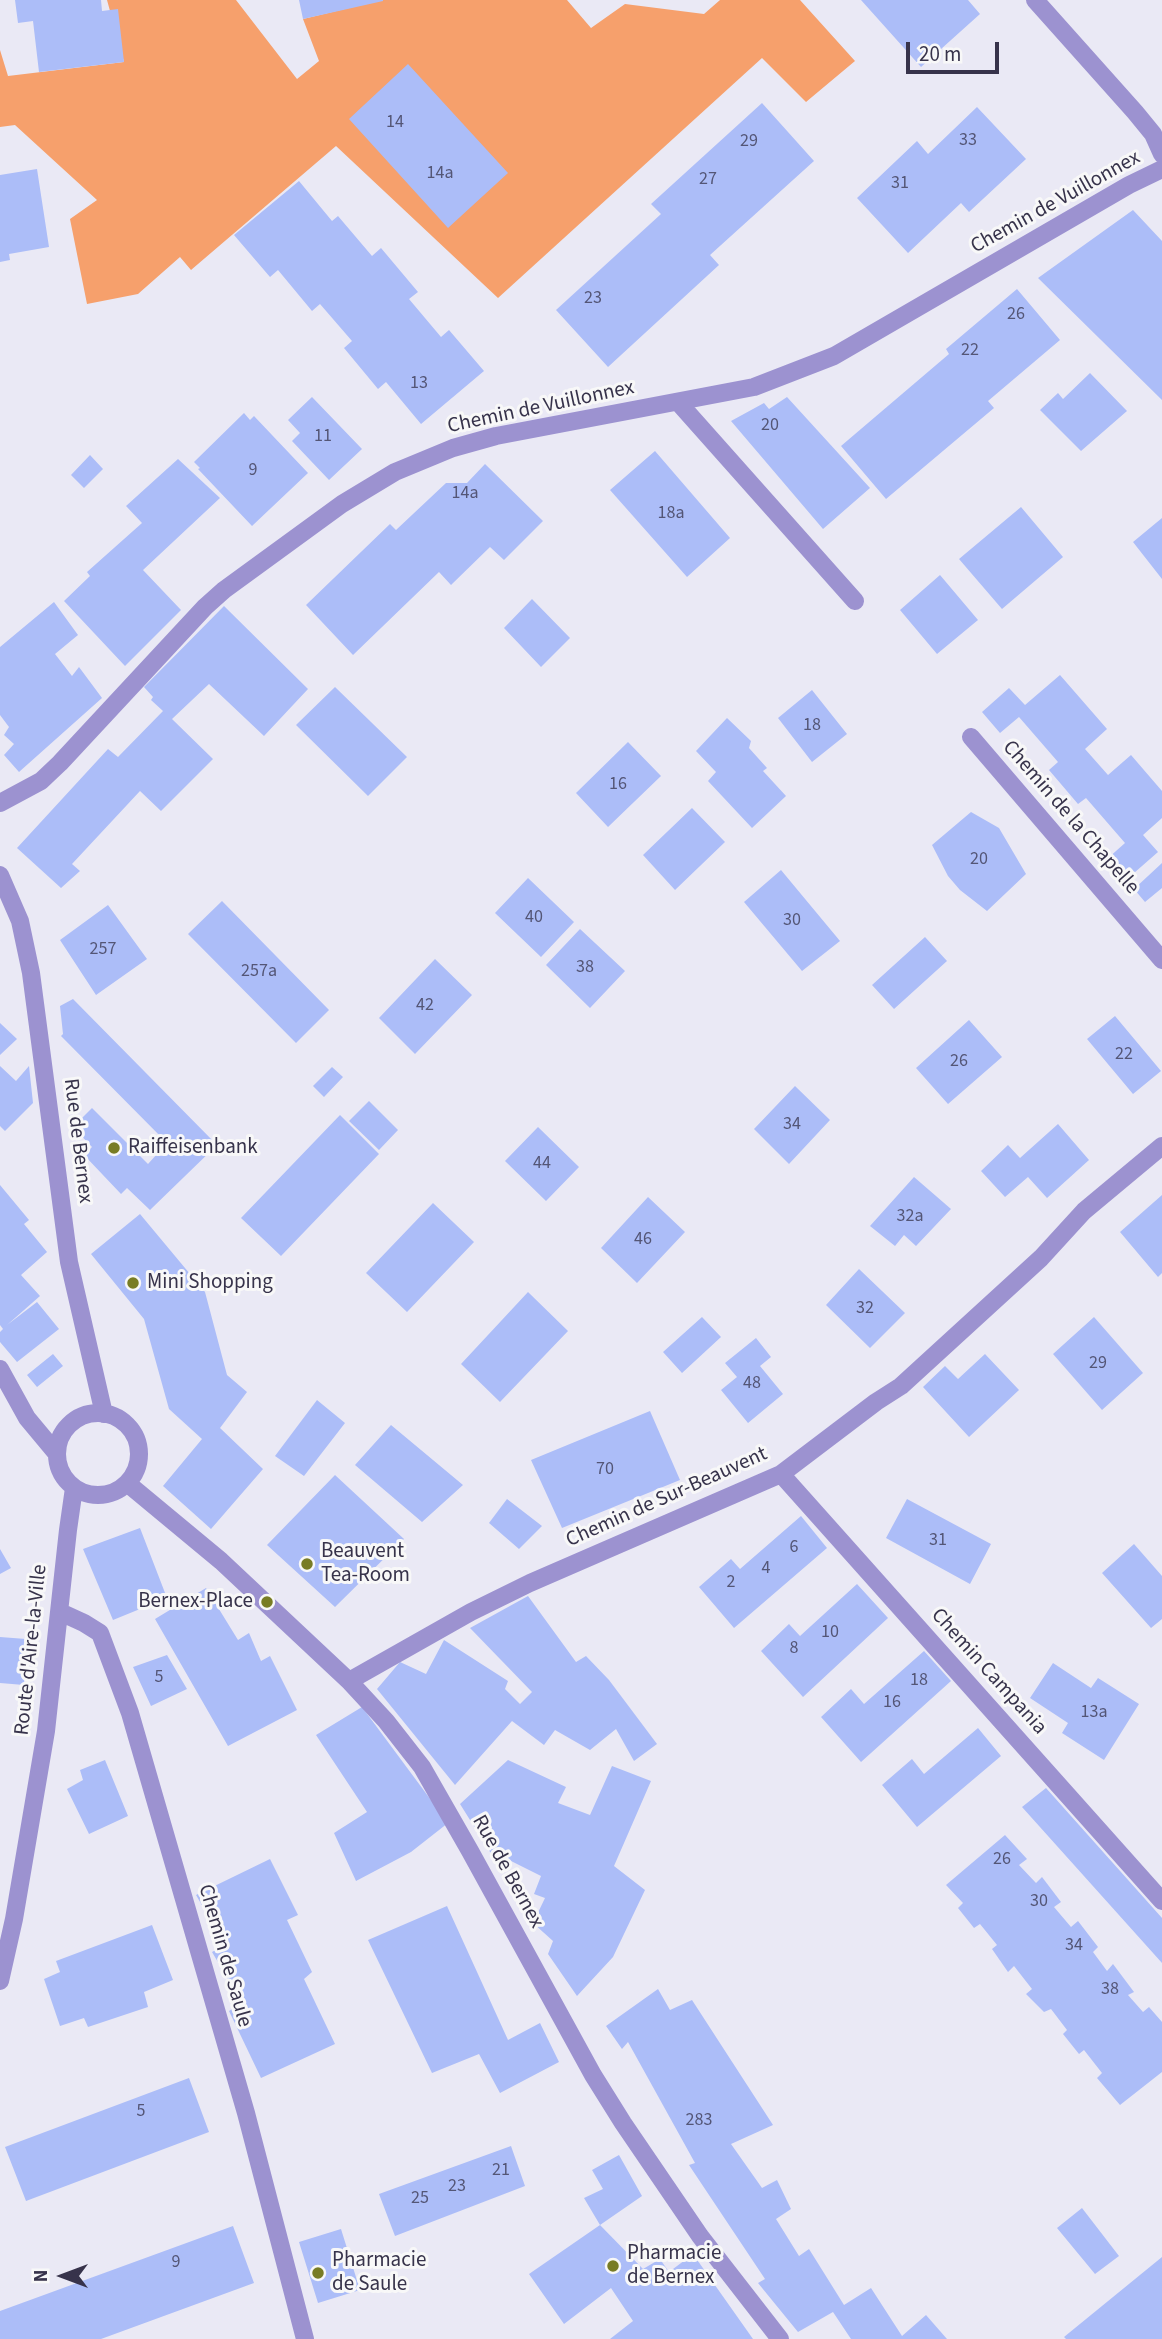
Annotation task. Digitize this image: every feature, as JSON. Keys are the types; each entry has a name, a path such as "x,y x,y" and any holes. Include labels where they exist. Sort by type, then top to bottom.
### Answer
{"street":[{"path":"1035,0 1135,112 1153,134 1162,154"},
{"name":"Chemin de Vuillonnex","path":"0,803 41,780 60,763 224,590 367,488 422,460 485,439 754,387 834,356 1129,185 1162,169"},
{"path":"678,402 855,601"},
{"name":"Chemin de la Chapelle","path":"971,737 1162,960"},
{"name":"Rue de Bernex","path":"0,875 20,921 31,973 69,1262 104,1414"},
{"name":"Chemin de Sur-Beauvent","path":"349,1681 471,1612 530,1583 781,1474 901,1385 1041,1258 1084,1211 1162,1146"},
{"path":"0,1369 27,1418 57,1454"},
{"path":"104,1414 122,1422 135,1437 139,1456 137,1466 127,1483 107,1494 96,1495 75,1488 61,1473 57,1454 61,1437 71,1423 87,1415 104,1414"},
{"name":"Chemin Campania","path":"781,1474 1162,1901"},
{"name":"Rue de Bernex","path":"127,1483 221,1561 349,1681 386,1721 422,1768 439,1794 593,2075 631,2137 700,2236 780,2339"},
{"name":"Route d'Aire-la-Ville","path":"0,1981 30,1836 46,1731 75,1488"},
{"name":"Chemin de Saule","path":"60,1612 100,1633 130,1713 246,2113 304,2339"}],"shaded area":[{"path":"107,0 236,0 297,79 319,61 303,19 382,0 567,0 591,28 625,4 704,14 720,0 800,0 855,61 806,102 762,58 498,298 336,146 191,270 180,257 138,294 87,304 70,219 97,200 15,125 0,127 0,50 8,76 124,62"}],"building":[{"path":"15,0 101,0 102,11 118,9 124,62 39,72 33,21 18,23"},
{"path":"299,0 383,0 383,1 303,19"},
{"path":"861,0 968,0 980,14 921,67"},
{"path":"408,64 508,173 448,228 349,119"},
{"path":"762,103 814,161 710,255 719,265 608,367 556,310 661,214 651,204"},
{"path":"977,107 1026,159 969,212 961,203 908,253 857,198 917,141 928,154"},
{"path":"37,169 49,247 9,254 10,260 0,262 0,175"},
{"path":"299,181 332,221 338,216 372,256 381,248 418,292 409,299 441,337 449,330 484,371 421,424 386,382 378,389 344,348 352,341 320,304 312,311 278,270 270,277 234,235"},
{"path":"1133,210 1162,241 1162,400 1038,278"},
{"path":"1017,289 1060,340 988,401 994,408 886,499 841,446 949,354 946,349"},
{"path":"1090,373 1127,411 1081,451 1040,410 1058,393 1063,399"},
{"path":"312,397 362,449 329,480 292,441 300,433 288,420"},
{"path":"787,397 870,488 823,529 731,421 764,403 769,409"},
{"path":"244,413 250,420 254,416 308,473 252,526 194,462"},
{"path":"655,451 730,538 687,577 610,490"},
{"path":"90,455 103,469 84,488 71,475"},
{"path":"178,459 220,498 143,570 181,610 125,666 64,601 90,576 87,572 142,523 126,506"},
{"path":"485,464 543,521 504,560 490,547 451,585 439,572 353,655 306,605 390,524 396,530 446,483 467,483"},
{"path":"1021,507 1063,557 1002,609 959,559"},
{"path":"1162,518 1162,579 1133,542"},
{"path":"940,575 978,620 937,654 900,610"},
{"path":"532,599 570,638 541,667 504,628"},
{"path":"54,602 78,635 55,654 72,676 79,667 102,698 19,772 4,755 14,744 4,735 9,727 0,715 0,647"},
{"path":"224,606 308,689 264,736 209,684 172,719 213,759 161,811 140,791 72,864 80,871 61,888 17,848 108,749 118,757 163,711 151,700 153,697 144,687"},
{"path":"1060,675 1107,729 1085,749 1108,775 1131,755 1162,791 1162,818 1143,835 1158,852 1126,880 1107,859 1125,843 1086,798 1078,804 1049,770 1058,762 1019,717 1000,733 982,712 1009,688 1025,705"},
{"path":"335,687 407,757 368,796 296,725"},
{"path":"812,690 847,734 812,762 778,718"},
{"path":"727,718 751,741 749,748 767,768 763,771 786,796 752,828 708,781 716,772 696,751"},
{"path":"628,742 661,776 608,827 576,793"},
{"path":"692,808 725,842 675,890 643,855"},
{"path":"971,812 999,828 1026,874 987,911 960,890 948,876 932,845"},
{"path":"1162,863 1162,888 1145,902 1134,889"},
{"path":"781,870 840,941 802,971 744,902"},
{"path":"528,878 574,922 541,957 495,913"},
{"path":"222,901 329,1010 296,1043 188,934"},
{"path":"108,905 147,959 96,995 60,940"},
{"path":"580,929 625,971 590,1008 546,965"},
{"path":"925,937 947,961 894,1009 872,985"},
{"path":"435,959 472,995 415,1054 379,1018"},
{"path":"73,999 217,1145 150,1210 127,1188 121,1194 84,1155 92,1147 73,1127 92,1108 148,1164 167,1143 61,1036 60,1006"},
{"path":"1115,1016 1161,1071 1133,1094 1087,1039"},
{"path":"969,1020 1002,1057 948,1104 916,1068"},
{"path":"0,1023 17,1039 0,1055"},
{"path":"0,1066 16,1081 29,1066 33,1103 5,1131 0,1126"},
{"path":"332,1067 343,1077 324,1097 313,1086"},
{"path":"795,1086 830,1120 789,1164 754,1129"},
{"path":"369,1101 398,1130 379,1150 349,1121"},
{"path":"340,1115 379,1154 281,1256 241,1218"},
{"path":"1058,1124 1089,1160 1047,1198 1028,1177 1005,1197 981,1171 1008,1145 1020,1158"},
{"path":"538,1127 579,1167 546,1201 505,1161"},
{"path":"914,1177 951,1209 916,1246 904,1235 895,1246 870,1226"},
{"path":"0,1185 29,1220 24,1224 47,1252 21,1275 40,1296 7,1325 37,1302 59,1329 17,1362 0,1342 0,1332 3,1329 0,1325"},
{"path":"1162,1195 1162,1273 1158,1277 1120,1232"},
{"path":"648,1197 685,1232 637,1283 601,1248"},
{"path":"433,1203 474,1242 407,1312 366,1273"},
{"path":"140,1214 205,1292 227,1375 247,1392 220,1428 263,1469 211,1529 163,1486 202,1439 169,1409 144,1319 91,1254"},
{"path":"859,1269 905,1313 870,1348 826,1305"},
{"path":"528,1292 568,1331 500,1402 461,1364"},
{"path":"702,1317 721,1337 682,1373 663,1352"},
{"path":"1094,1317 1143,1373 1102,1410 1053,1354"},
{"path":"756,1338 771,1357 760,1366 783,1394 748,1423 721,1390 737,1377 725,1363"},
{"path":"53,1354 63,1366 37,1387 27,1375"},
{"path":"985,1354 1019,1390 969,1437 923,1387 945,1366 958,1379"},
{"path":"317,1400 345,1423 304,1476 275,1456"},
{"path":"650,1411 680,1480 562,1528 531,1460"},
{"path":"391,1425 463,1485 422,1522 355,1465"},
{"path":"335,1475 404,1539 335,1607 267,1545"},
{"path":"507,1499 542,1526 519,1549 489,1523"},
{"path":"907,1499 991,1544 970,1584 886,1538"},
{"path":"801,1516 827,1548 734,1628 699,1587 731,1559 740,1569"},
{"path":"140,1528 167,1598 113,1620 83,1549"},
{"path":"1134,1544 1162,1576 1162,1619 1151,1628 1102,1573"},
{"path":"0,1549 11,1568 0,1574"},
{"path":"857,1584 888,1618 803,1697 761,1651 789,1624 800,1636"},
{"path":"206,1588 238,1640 249,1633 261,1661 270,1656 297,1710 228,1746 155,1619"},
{"path":"528,1596 576,1662 586,1656 609,1680 657,1744 634,1761 616,1729 590,1750 555,1730 544,1745 512,1721 455,1785 377,1689 400,1662 426,1674 444,1640 508,1681 505,1689 520,1704 532,1692 470,1628"},
{"path":"0,1637 26,1639 24,1685 0,1683"},
{"path":"924,1651 951,1681 861,1762 821,1717 851,1689 864,1704"},
{"path":"167,1655 187,1689 151,1706 133,1667"},
{"path":"1053,1663 1091,1688 1098,1678 1139,1704 1104,1760 1062,1733 1068,1723 1030,1698"},
{"path":"362,1707 448,1823 411,1852 356,1881 334,1833 367,1812 316,1735"},
{"path":"978,1728 1001,1756 917,1827 882,1785 912,1759 924,1774"},
{"path":"105,1760 128,1816 89,1834 67,1789 83,1780 80,1770"},
{"path":"508,1760 566,1787 558,1803 590,1815 612,1766 651,1781 614,1866 645,1890 613,1957 577,1996 548,1954 553,1941 533,1923 545,1898 534,1894 541,1876 507,1859 502,1871 460,1804"},
{"path":"1046,1788 1162,1918 1162,1963 1022,1807"},
{"path":"1005,1835 1027,1859 1019,1865 1036,1883 1042,1877 1061,1902 1054,1907 1071,1927 1078,1921 1098,1947 1093,1952 1107,1971 1113,1964 1134,1992 1128,1995 1143,2012 1149,2007 1162,2022 1162,2072 1120,2105 1097,2078 1102,2073 1084,2050 1079,2054 1063,2034 1067,2030 1051,2009 1044,2012 1026,1994 1032,1989 1014,1966 1008,1972 992,1949 997,1945 980,1924 974,1928 958,1908 963,1903 946,1885"},
{"path":"270,1859 298,1915 287,1920 312,1972 304,1979 335,2044 261,2078 229,2011 242,2003 212,1952 225,1945 196,1895"},
{"path":"447,1906 508,2040 540,2023 559,2062 500,2093 479,2054 432,2073 368,1940"},
{"path":"152,1925 173,1980 144,1992 148,2007 88,2027 84,2018 60,2026 44,1979 60,1972 56,1961"},
{"path":"658,1989 670,2010 692,2000 773,2125 731,2144 762,2188 777,2180 791,2209 776,2219 799,2256 809,2249 844,2305 871,2288 902,2336 926,2315 947,2339 851,2339 833,2312 798,2332 758,2283 765,2279 689,2165 695,2163 628,2042 622,2049 606,2026"},
{"path":"189,2078 209,2132 26,2201 5,2147"},
{"path":"511,2146 525,2186 395,2236 379,2194"},
{"path":"619,2155 642,2196 600,2225 584,2198 603,2189 592,2170"},
{"path":"1082,2208 1119,2256 1095,2274 1057,2228"},
{"path":"600,2225 643,2269 660,2259 669,2272 693,2254 753,2339 610,2339 633,2321 611,2288 564,2324 529,2274"},
{"path":"233,2226 254,2283 101,2339 0,2339 0,2311"},
{"path":"341,2229 360,2290 318,2303 299,2242"},
{"path":"1162,2257 1162,2339 1064,2337"}],"place":[{"name":"Raiffeisenbank","path":"114,1148"},
{"name":"Mini Shopping","path":"133,1283"},
{"name":"Beauvent Tea-Room","path":"307,1564"},
{"name":"Bernex-Place","path":"267,1602"},
{"name":"Pharmacie de Bernex","path":"613,2266"},
{"name":"Pharmacie de Saule","path":"318,2273"}]}
